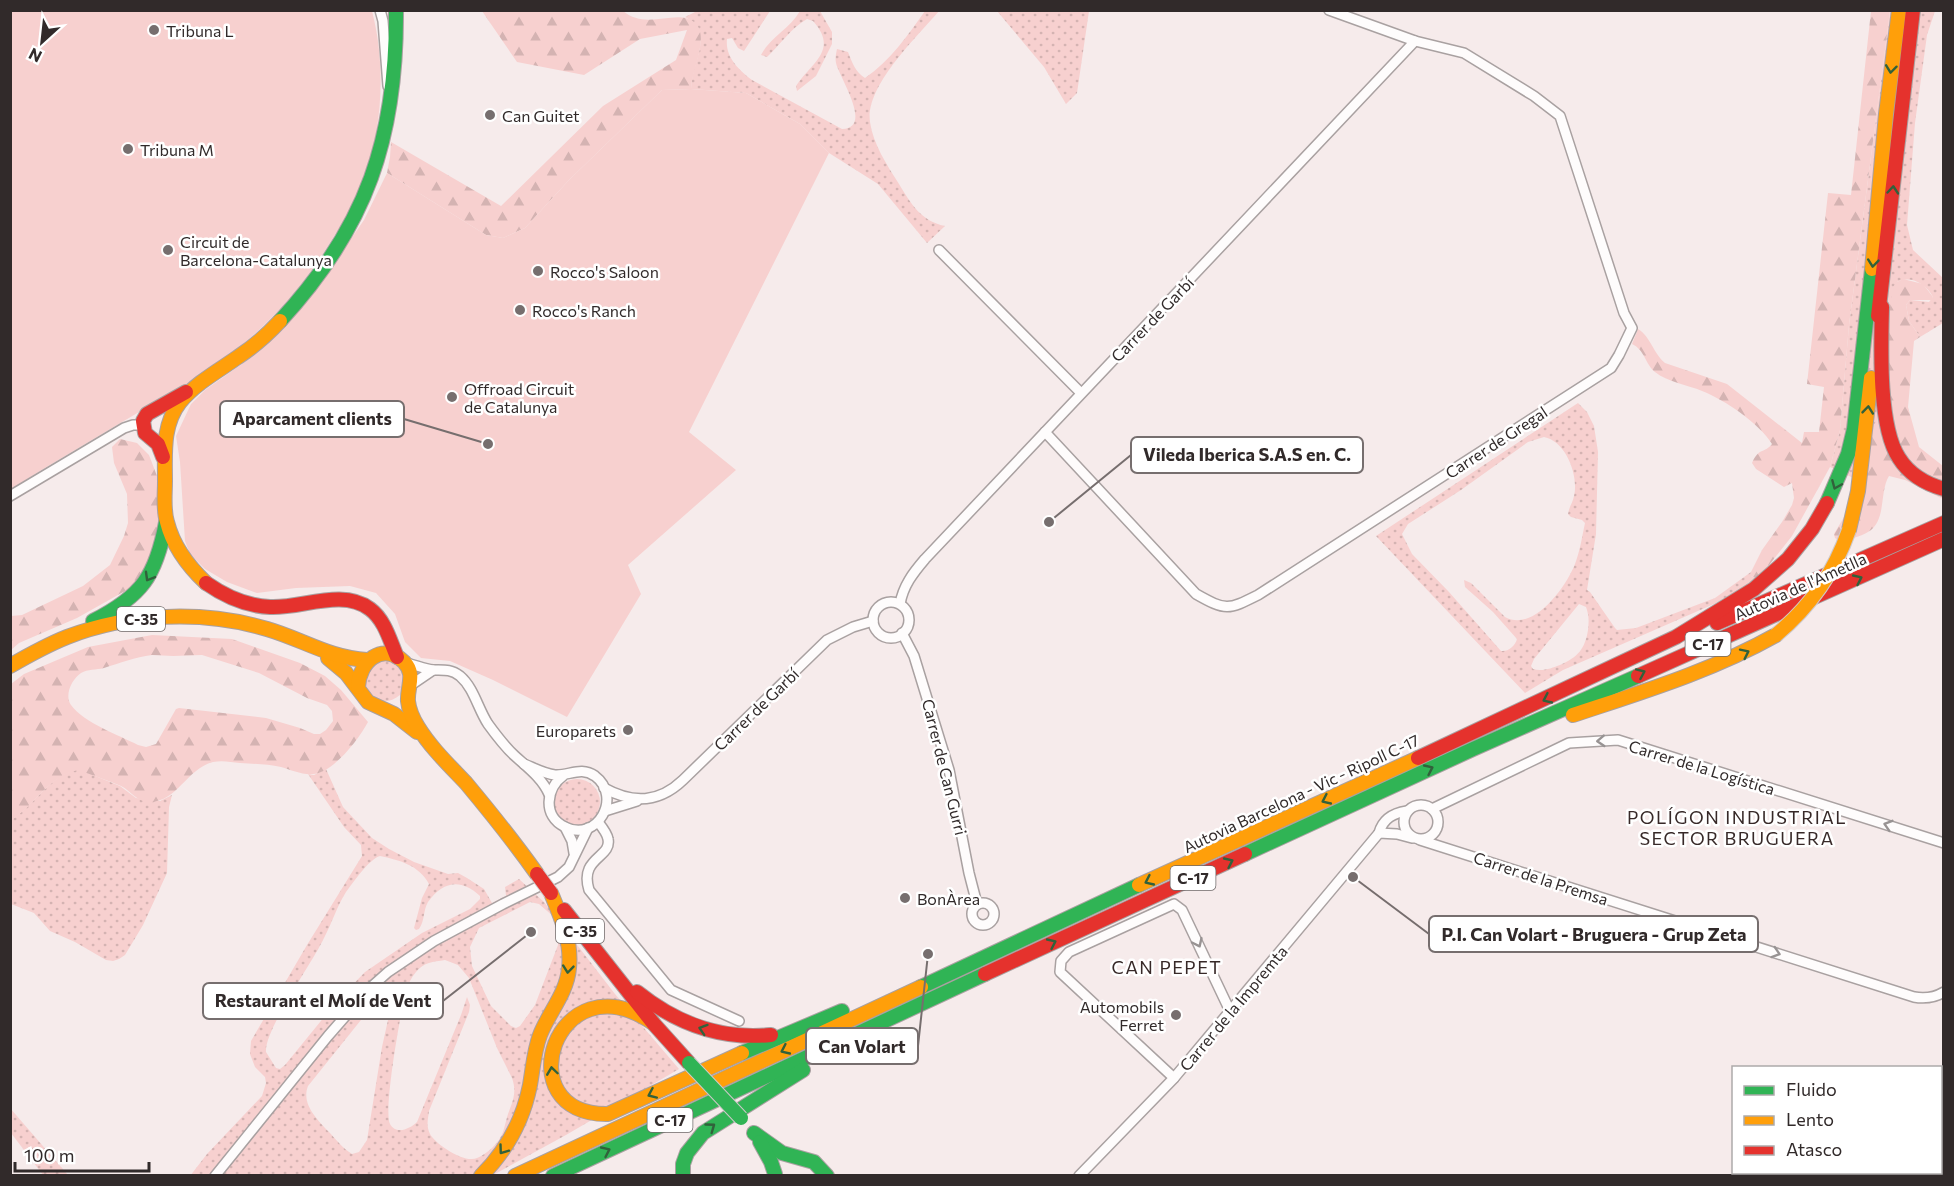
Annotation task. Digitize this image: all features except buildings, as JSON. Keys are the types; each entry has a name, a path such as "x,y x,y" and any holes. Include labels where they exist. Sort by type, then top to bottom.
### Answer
{"main road":[{"path":"164,431 148,436 142,425 147,414 198,386 256,344 289,311 325,267 338,246 366,194 377,163 391,95 396,10"},
{"path":"1676,638 1754,589 1788,559 1821,516 1839,480 1848,454 1855,418 1865,340 1886,114 1899,10"},
{"path":"1473,749 1717,665 1757,647 1776,635 1801,613 1821,589 1839,559 1849,530 1858,491 1889,236 1899,111 1913,10"},
{"path":"1882,290 1883,395 1893,449 1914,475 1930,485 1944,489"},
{"path":"49,645 66,634 113,612 138,593 148,581 163,541 166,522 165,466 160,445 164,431 178,405 198,386"},
{"path":"155,411 162,413 164,431"},
{"path":"166,522 177,550 189,568 200,579 231,598 268,607 347,600 366,606 373,610 381,621 401,660"},
{"name":"Autovia de l'Ametlla","path":"1676,638 1716,624 1944,523"},
{"name":"Autovia de l'Ametlla","path":"1473,749 1620,682 1852,582 1944,539"},
{"name":"C-35","path":"10,666 49,645 86,630 111,623 184,616 219,619 264,628 346,660 388,654 401,660 410,673 408,703 412,717 430,743 501,826 653,1023 754,1133 768,1156 775,1175"},
{"path":"358,687 360,670 370,658 383,627"},
{"name":"Autovia Barcelona - Vic - Ripoll C-17","path":"553,1176 974,971 1022,939 1676,638"},
{"name":"C-35","path":"318,651 346,673 368,702 401,719 430,743"},
{"path":"380,708 397,705 410,689"},
{"name":"Autovia Barcelona - Vic - Ripoll C-17","path":"514,1176 1473,749"},
{"path":"481,1176 499,1156 517,1129 525,1109 537,1045 566,984 569,970 569,943 551,893"},
{"path":"609,968 655,1006 683,1022 716,1033 752,1037 801,1028"},
{"path":"653,1023 630,1010 610,1006 588,1009 573,1019 559,1035 551,1055 552,1079 558,1091 575,1109 587,1114 608,1113 936,971 974,971"},
{"path":"683,1176 683,1164 691,1147 703,1133 720,1120 797,1072 912,1014 974,971"},
{"name":"C-35","path":"754,1133 785,1155 816,1162 827,1176"},
{"name":"C-35","path":"775,1175 783,1163 796,1157"}],"street":[{"path":"380,10 383,21 388,87 391,95"},
{"path":"1329,10 1415,41"},
{"name":"Carrer de Garbí","path":"900,604 901,595 908,581 925,560 1415,41"},
{"name":"Carrer de Gregal","path":"1045,432 1196,594 1214,604 1233,607 1258,595 1611,368 1632,328 1624,313 1560,116 1534,96 1464,53 1415,41"},
{"path":"939,250 1081,393"},
{"path":"10,496 124,428 142,425"},
{"path":"892,602 900,604 906,610 909,619 906,629 893,637 883,636 875,628 873,615 881,604 892,602"},
{"name":"Carrer de Garbí","path":"605,811 642,799 658,797 674,788 827,640 853,627 873,621"},
{"name":"Carrer de Can Gurri","path":"902,633 914,656 951,778 977,904"},
{"path":"401,660 433,670 449,670 464,680 487,722 513,754 545,785 549,794"},
{"path":"410,689 433,670"},
{"name":"Carrer de la Logística","path":"1432,809 1569,743 1618,740 1944,843"},
{"path":"524,764 554,775 564,775"},
{"path":"565,827 576,830 588,828 598,822 605,811 607,800 604,788 596,777 577,771 564,775 557,779 549,794 551,813 565,827 574,853"},
{"path":"604,788 621,796 642,799"},
{"path":"1379,832 1417,839 1430,837 1437,829 1437,818 1432,809 1422,805 1412,807 1407,811 1403,821 1409,835 1417,839"},
{"name":"Carrer de la Impremta","path":"1079,1176 1174,1078 1379,832 1387,819 1397,813 1407,811"},
{"path":"598,822 608,836 609,843 607,850 590,865 586,881 589,890 671,990 739,1021"},
{"path":"215,1176 328,1036 370,988 388,972 435,941 558,877 569,867 588,828"},
{"name":"Carrer de la Premsa","path":"1417,839 1914,997 1922,998 1940,994"},
{"path":"1174,1078 1060,972 1061,961 1069,952 1174,904 1182,910 1230,1011"}],"green space":[{"name":"Circuit de Barcelona-Catalunya","path":"11,11 372,11 381,75 375,140 360,189 349,212 321,257 286,302 261,329 213,367 11,489"},
{"path":"482,11 623,11 632,17 651,20 679,17 694,22 701,35 691,89 662,90 569,180 525,228 503,238 486,235 387,173 391,142 501,206 603,106 676,60 687,30 640,39 584,75 517,62"},
{"path":"697,11 770,11 744,51 738,48 732,38 727,39 728,52 731,57 752,80 842,129 851,126 855,120 855,111 836,63 837,49 848,52 856,70 865,78 890,56 925,11 939,11 906,48 884,78 871,108 870,122 881,154 912,205 929,220 945,226 927,243 878,184 829,153 800,124 746,93 691,89 701,40 694,24 685,17"},
{"path":"800,11 820,11 832,32 832,44 816,76 797,91 796,86 815,63 823,48 824,40 813,21 807,19 801,23 767,57 761,55 769,43 791,23"},
{"path":"997,11 1089,11 1077,93 1066,104 1044,67"},
{"path":"1871,11 1890,11 1849,325 1840,430 1830,467 1792,536 1758,579 1751,576 1751,572 1794,498 1792,483 1784,487 1756,469 1752,463 1759,453 1772,444 1759,428 1731,406 1711,395 1671,381 1655,372 1640,350 1632,344 1638,329 1646,336 1665,363 1727,384 1802,443 1804,432 1819,432 1824,387 1807,384 1828,193 1851,195"},
{"path":"1890,11 1935,11 1927,35 1915,123 1907,225 1913,250 1943,278 1943,323 1920,337 1909,321 1906,305 1910,300 1929,302 1933,297 1918,282 1902,280 1897,282 1886,400 1864,483 1830,467 1840,430 1849,325"},
{"name":"Offroad Circuit de Catalunya","path":"691,89 746,93 800,124 829,153 689,432 736,470 628,565 641,594 567,717 450,661 421,658 405,642 395,614 376,593 350,586 296,588 257,593 227,582 205,569 190,554 185,541 176,436 191,404 205,390 249,359 291,318 335,262 364,220 387,173 486,235 503,238 525,228 569,180 662,90"},
{"path":"1903,279 1923,284 1933,297 1932,300 1910,300 1906,305 1909,321 1920,337 1914,341 1908,407 1919,447 1943,466 1943,499 1905,480 1889,476 1878,521 1874,527 1865,534 1841,542 1835,538 1834,534 1864,483 1874,425 1886,400 1886,334 1893,287"},
{"path":"1578,403 1587,412 1594,426 1598,452 1596,534 1587,590 1617,630 1636,628 1715,598 1751,572 1751,576 1758,579 1714,604 1563,670 1525,693 1376,536","holes":["1544,437 1559,445 1573,470 1575,488 1568,514 1585,523 1581,544 1571,574 1556,595 1547,605 1526,619 1516,620 1505,617 1471,583 1464,580 1465,587 1493,612 1517,639 1511,648 1501,651 1412,554 1402,534 1408,524 1461,490 1528,442","1579,604 1586,607 1589,621 1587,637 1580,652 1572,659 1557,666 1543,670 1533,669 1531,666 1534,659"]},
{"path":"120,439 137,443 149,455 157,476 160,505 154,551 134,586 77,618 19,643 11,650 11,616 22,615 83,586 110,565 128,523 127,494 114,463 112,447"},
{"path":"152,635 232,639 300,663 325,676 341,690 368,722 345,754 321,772 305,774 271,765 213,762 196,771 167,797 148,802 140,800 121,786 78,770 58,778 11,820 11,684 24,674 88,647","holes":["202,655 259,673 307,698 327,705 332,711 333,721 326,730 320,734 314,734 266,718 179,708 176,709 156,744 146,747 93,723 77,711 69,701 72,683 84,672 146,656"]},
{"path":"386,659 404,670 400,695 381,701 365,689 367,668"},
{"path":"78,769 120,786 136,798 160,801 172,795 169,807 167,873 143,925 125,955 113,961 106,960 50,931 34,913 11,904 10,820 58,778"},
{"path":"326,769 343,807 372,838 414,862 448,874 458,873 484,889 492,903 506,896 505,887 519,879 544,902 615,994 679,1069 493,1175 190,1176 207,1154 262,1096 266,1083 265,1077 255,1067 250,1054 251,1041 362,856 361,845 344,827 308,774 314,775","holes":["380,856 408,864 420,872 429,884 422,898 414,928 416,930 421,926 428,902 446,886 452,884 466,886 480,896 480,899 470,909 422,933 365,972 338,1000 285,1065 280,1069 276,1068 266,1052 267,1042 273,1028 318,949 346,892 361,872","530,902 539,904 556,921 558,945 535,1005 520,1026 516,1028 511,1026 491,1006 472,966 470,947 479,928","445,960 458,965 469,978 497,1048 512,1078 513,1101 503,1132 496,1144 477,1158 458,1156 444,1148 433,1138 428,1125 429,1111 469,1012 470,1005 467,997 417,1122 407,1129 399,1130 390,1124 389,1100 400,1018 410,981 422,966","382,996 391,997 392,1002 382,1047 367,1140 359,1152 352,1154 315,1116 308,1105 306,1093 308,1086"]},
{"path":"577,779 593,786 600,802 593,818 577,825 561,818 554,802 561,786"},
{"path":"10,1108 68,1175 43,1175 11,1133"}],"traffic: fast":[{"path":"280,321 310,286 335,251 355,215 371,178 383,139 391,99 396,10"},
{"path":"1827,503 1848,454 1854,429 1872,269"},
{"path":"93,621 124,603 144,582 157,557 166,522"},
{"path":"1245,854 1638,676"},
{"path":"921,987 1139,885"},
{"path":"553,1176 985,974"},
{"path":"742,1053 842,1011"},
{"path":"689,1063 741,1118"},
{"path":"683,1176 683,1164 687,1153 703,1133 803,1070"},
{"path":"754,1133 782,1153 814,1162 827,1176"},
{"path":"760,1142 775,1174"}],"traffic: slow":[{"path":"1872,269 1886,114 1899,10"},
{"path":"206,583 187,563 177,547 166,517 164,502 167,430 174,411 193,389 249,349 280,321"},
{"path":"1849,530 1858,491 1871,378"},
{"path":"1776,635 1789,624 1820,588 1849,530"},
{"path":"10,666 52,643 91,629 115,623 166,617 192,617 243,623 280,633 340,656 367,660"},
{"path":"1573,715 1702,670 1776,635"},
{"path":"358,687 359,678 373,657 388,654 404,662 410,671 409,705 423,735 485,806 537,874"},
{"path":"328,658 346,673 368,702 394,714 417,732"},
{"path":"1139,885 1418,758"},
{"path":"481,1176 499,1156 518,1123 527,1098 540,1035 568,977 567,939 551,893"},
{"path":"515,1176 921,987"},
{"path":"653,1023 619,1008 590,1009 569,1023 555,1044 551,1068 558,1091 576,1108 608,1114 742,1053"}],"traffic: jam":[{"path":"1878,316 1913,10"},
{"path":"1882,307 1882,385 1887,426 1892,444 1903,464 1913,474 1944,489"},
{"path":"163,457 158,444 145,433 143,421 147,414 186,392"},
{"path":"1418,758 1676,637 1754,589 1788,559 1812,529 1827,503"},
{"path":"1717,623 1944,523"},
{"path":"1638,676 1944,539"},
{"path":"206,583 221,593 253,605 282,607 334,600 359,603 370,609 380,619 397,657"},
{"path":"985,974 1245,854"},
{"path":"537,874 551,893"},
{"path":"564,910 653,1023 689,1063"},
{"path":"637,992 668,1013 700,1027 734,1035 771,1035"}],"place":[{"name":"Tribuna L","path":"154,30"},
{"name":"Can Guitet","path":"490,115"},
{"name":"Tribuna M","path":"128,149"},
{"name":"Circuit de Barcelona-Catalunya","path":"168,250"},
{"name":"Rocco's Saloon","path":"538,271"},
{"name":"Rocco's Ranch","path":"520,310"},
{"name":"Offroad Circuit de Catalunya","path":"452,397"},
{"name":"Aparcament clients","path":"488,444"},
{"name":"Vileda Iberica S.A.S en. C.","path":"1049,522"},
{"name":"Europarets","path":"628,730"},
{"name":"P.I. Can Volart - Bruguera - Grup Zeta","path":"1353,877"},
{"name":"BonÀrea","path":"905,898"},
{"name":"Restaurant el Molí de Vent","path":"531,932"},
{"name":"Can Volart","path":"928,954"},
{"name":"Automobils Ferret","path":"1176,1015"}],"district":[{"name":"POLÍGON INDUSTRIAL SECTOR BRUGUERA","path":"1737,827"},
{"name":"CAN PEPET","path":"1167,967"}]}
